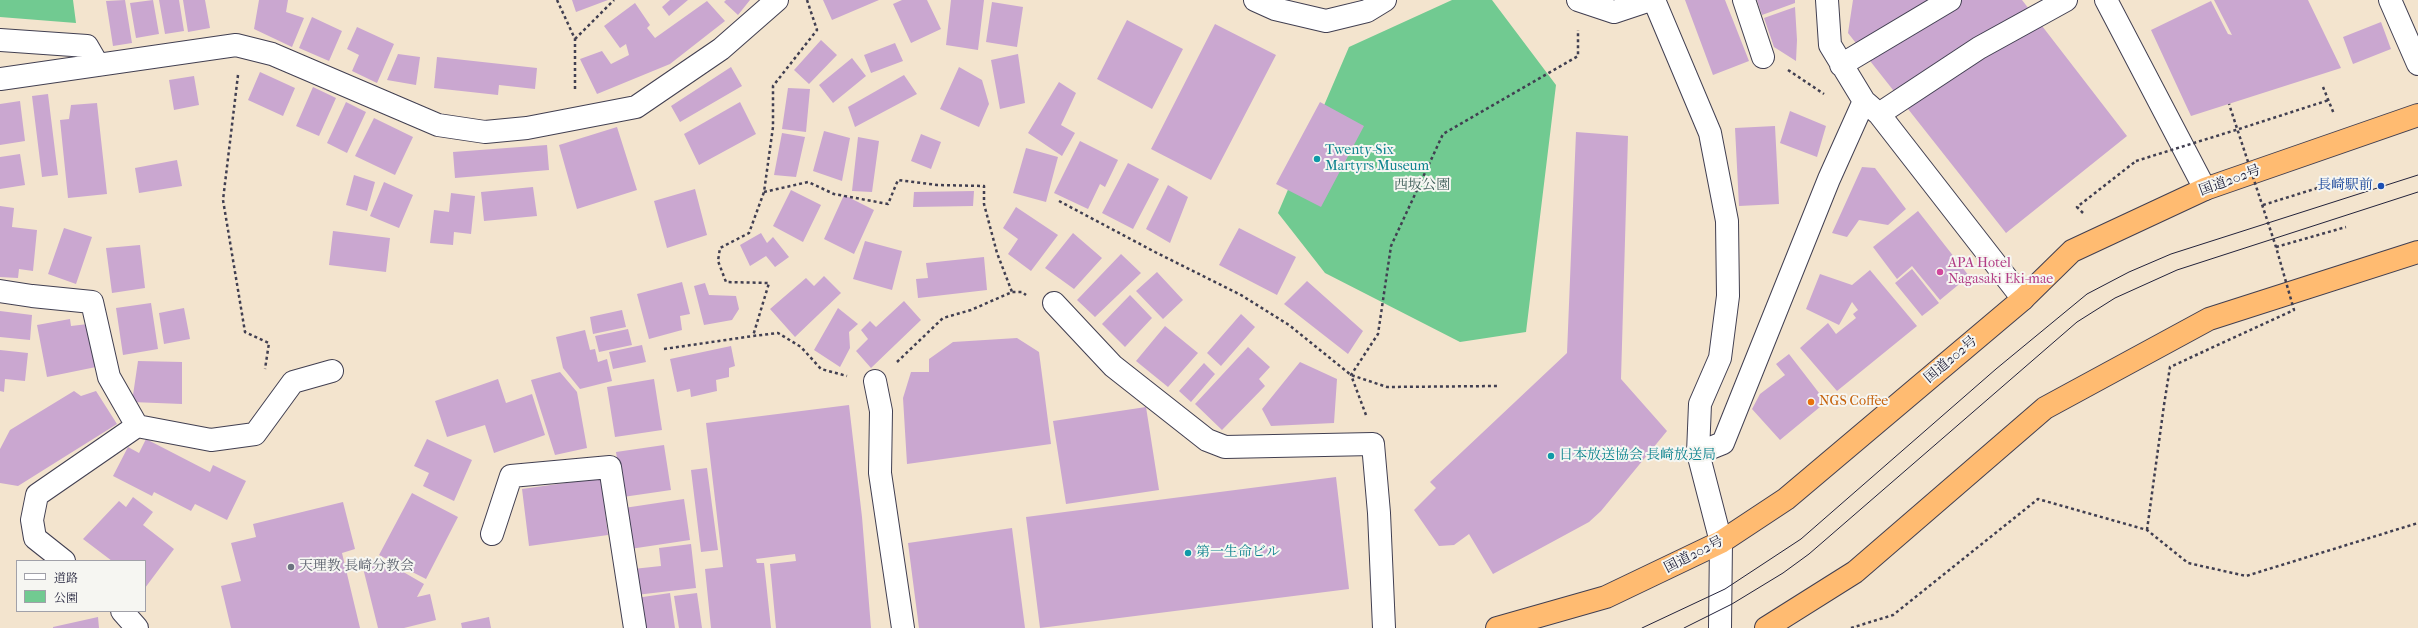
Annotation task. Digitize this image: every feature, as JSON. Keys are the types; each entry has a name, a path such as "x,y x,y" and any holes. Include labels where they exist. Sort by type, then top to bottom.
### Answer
{"highway":[{"name":"国道202号","path":"1497,628 1606,597 1721,542 1786,499 2023,300 2072,251 2205,189 2418,115"},
{"path":"1766,628 1854,572 2045,408 2209,319 2418,252"}],"street":[{"path":"0,79 241,46 272,54 438,125 485,132 527,128 636,107 721,49 777,0"},
{"path":"1266,2 1326,21 1367,12 1385,0"},
{"path":"1578,0 1614,12 1650,0"},
{"path":"1654,0 1710,134 1727,221 1728,296 1720,358 1700,404 1698,453 1721,542 1720,628"},
{"path":"1744,0 1763,57"},
{"path":"1827,0 1830,45 1841,65 1872,108 2023,300"},
{"path":"1841,65 1950,0"},
{"path":"1698,453 1723,443 1829,179 1872,108 2066,0"},
{"path":"2106,0 2205,189"},
{"path":"2390,0 2418,64"},
{"path":"0,40 87,46 98,65"},
{"path":"0,291 92,302 109,377 137,426"},
{"path":"1054,303 1113,366 1207,440 1225,447 1373,444 1379,513 1384,628"},
{"path":"63,560 35,538 32,520 36,495 137,426 211,440 255,434 294,382 332,371"},
{"path":"875,381 881,411 880,473 903,628"},
{"path":"492,534 511,476 610,467 634,628"},
{"path":"123,612 137,628"}],"path":[{"path":"558,0 575,39 575,118"},
{"path":"575,39 614,0"},
{"path":"753,336 769,282 726,282 718,261 720,248 749,233 764,192 773,127 773,86 817,30 807,0"},
{"path":"1351,375 1378,334 1391,246 1443,134 1578,56 1578,0"},
{"path":"241,46 223,200 245,332 269,343 264,373"},
{"path":"1763,57 1797,74 1840,106 1872,108"},
{"path":"2323,88 2333,110"},
{"path":"2086,218 2077,207 2088,201 2136,160 2239,129 2311,104 2329,100"},
{"path":"2147,530 2170,367 2294,310 2263,205 2239,129 2229,104"},
{"path":"764,192 808,182 834,194 888,204 898,180 937,185 984,186 984,204 997,253 1012,292"},
{"path":"2263,205 2324,186"},
{"path":"1059,201 1155,252 1241,295 1289,325 1351,375 1387,387 1497,386"},
{"path":"2276,247 2346,227"},
{"path":"875,381 943,318 971,310 1012,292 1022,292"},
{"path":"664,349 778,333 801,347 821,369 851,377"},
{"path":"1351,375 1370,428 1373,444"},
{"path":"1851,628 1893,615 2038,499 2147,530 2188,563 2246,576 2418,523"}],"green space":[{"path":"0,0 73,0 76,23 0,17"},
{"name":"西坂公園","path":"1452,0 1492,0 1556,85 1526,332 1460,342 1325,273 1278,213 1349,47"}],"building":[{"path":"125,0 132,43 113,46 106,1"},
{"path":"153,0 159,34 136,38 130,3"},
{"path":"159,0 179,0 184,31 165,34"},
{"path":"183,0 205,0 210,28 188,32"},
{"path":"259,0 288,0 286,12 304,18 292,47 254,29"},
{"path":"572,0 608,0 576,12"},
{"path":"670,0 688,0 669,16 662,7"},
{"path":"726,0 750,0 738,15 724,2"},
{"path":"823,0 879,0 832,20"},
{"path":"902,0 927,0 941,29 911,43 893,4"},
{"path":"951,0 984,0 978,50 946,45"},
{"path":"1685,0 1725,0 1749,61 1713,75"},
{"path":"1757,0 1795,0 1795,3 1762,15"},
{"path":"1853,0 2022,0 2127,136 2006,233 1848,33"},
{"path":"2214,0 2308,0 2341,68 2191,116 2151,30 2211,1 2228,34 2232,35"},
{"path":"707,1 725,21 670,64 597,94 580,59 602,51 611,64 629,55 626,44 620,48 604,26 635,3 650,25 647,28 655,38"},
{"path":"992,2 1023,7 1017,47 986,42"},
{"path":"1795,7 1797,40 1796,61 1774,47 1764,18"},
{"path":"312,17 342,31 329,61 299,48"},
{"path":"1127,20 1183,49 1152,109 1097,79"},
{"path":"2381,22 2391,49 2353,64 2343,37"},
{"path":"1215,24 1276,55 1211,180 1151,149"},
{"path":"357,27 394,44 377,83 352,71 359,55 347,49"},
{"path":"821,40 837,55 809,84 794,70"},
{"path":"895,43 903,61 871,73 864,55"},
{"path":"398,54 420,57 416,85 387,80"},
{"path":"1018,54 1025,103 1000,109 991,60"},
{"path":"437,57 537,68 535,89 499,85 498,95 434,88"},
{"path":"852,58 866,76 833,103 819,85"},
{"path":"731,67 742,86 680,122 671,106"},
{"path":"959,67 982,80 989,104 979,127 940,109"},
{"path":"260,72 295,88 283,116 248,100"},
{"path":"904,75 917,94 855,127 848,107"},
{"path":"194,76 199,105 174,110 169,80"},
{"path":"1059,82 1076,93 1061,125 1075,133 1062,156 1028,133"},
{"path":"313,87 336,98 319,136 296,126"},
{"path":"788,88 810,89 806,132 782,129"},
{"path":"48,94 58,175 42,177 32,96"},
{"path":"20,101 25,141 0,145 0,104"},
{"path":"346,102 366,112 347,153 327,143"},
{"path":"740,102 756,134 699,165 684,134"},
{"path":"1320,102 1364,126 1321,207 1276,184"},
{"path":"97,103 107,194 68,198 60,120 69,119 71,105"},
{"path":"1790,111 1826,126 1817,157 1780,143"},
{"path":"374,118 413,137 395,175 355,156"},
{"path":"1775,126 1779,204 1739,206 1735,128"},
{"path":"617,127 637,190 577,209 559,145"},
{"path":"824,131 850,138 842,181 813,171"},
{"name":"日本放送協会 長崎放送局","path":"1576,132 1628,136 1621,379 1667,431 1601,511 1589,522 1493,574 1469,534 1454,545 1439,546 1414,510 1436,488 1430,482 1567,353"},
{"path":"782,133 805,137 796,177 774,175"},
{"path":"921,134 941,142 931,169 911,161"},
{"path":"858,137 879,141 872,192 852,191"},
{"path":"1080,141 1118,160 1105,187 1100,184 1088,209 1054,193"},
{"path":"547,145 549,170 455,178 453,152"},
{"path":"1026,148 1058,157 1046,202 1013,193"},
{"path":"20,154 25,185 0,189 0,157"},
{"path":"177,160 182,186 139,193 135,168"},
{"path":"1128,163 1159,179 1133,229 1102,213"},
{"path":"1862,167 1875,168 1906,209 1888,225 1859,220 1847,237 1832,233"},
{"path":"354,175 375,182 367,211 346,205"},
{"path":"384,182 413,195 399,228 370,216"},
{"path":"1168,185 1188,197 1170,243 1146,229"},
{"path":"533,187 537,216 484,221 481,192"},
{"path":"695,189 707,235 667,248 654,201"},
{"path":"791,190 821,205 803,242 773,226"},
{"path":"974,191 973,206 913,207 914,192"},
{"path":"451,193 475,196 471,234 454,232 453,245 430,243 434,210 449,212"},
{"path":"844,195 874,210 854,254 824,239"},
{"path":"0,206 14,208 12,227 37,230 33,271 19,269 18,278 0,277"},
{"path":"1016,207 1058,235 1031,271 1008,254 1018,239 1003,228"},
{"path":"1918,211 1969,276 1940,300 1912,266 1897,279 1873,247"},
{"path":"64,228 92,237 76,284 48,274"},
{"path":"1239,228 1296,257 1277,295 1219,265"},
{"path":"333,231 390,238 386,272 329,265"},
{"path":"761,233 767,243 773,237 789,257 775,267 766,256 750,266 740,245"},
{"path":"1073,233 1102,258 1074,289 1045,268"},
{"path":"865,241 902,251 892,290 853,279"},
{"path":"140,245 145,288 112,293 106,248"},
{"path":"1121,254 1141,273 1095,317 1077,300"},
{"path":"984,257 987,290 918,298 916,279 928,278 926,263"},
{"path":"1912,269 1939,303 1922,316 1895,283"},
{"path":"1870,270 1917,326 1837,391 1800,348 1828,323 1836,334 1856,318 1853,314 1858,310 1852,302 1839,325 1806,309 1820,274 1852,285"},
{"path":"1157,272 1183,300 1163,319 1136,291"},
{"path":"824,276 841,293 795,337 770,309 806,278 814,286"},
{"path":"1307,281 1363,331 1348,354 1284,304"},
{"path":"682,282 690,314 680,316 682,330 649,339 637,294"},
{"path":"705,283 709,295 736,296 739,309 732,320 704,325 694,286"},
{"path":"1130,295 1152,318 1125,347 1102,324"},
{"path":"904,301 921,320 871,368 856,351 868,339 861,330 870,321 876,327"},
{"path":"151,303 158,349 123,355 116,308"},
{"path":"184,308 190,339 164,344 159,313"},
{"path":"838,308 858,324 849,332 850,348 840,367 814,350"},
{"path":"622,310 626,327 593,334 590,317"},
{"path":"0,311 32,315 30,340 0,337"},
{"path":"1241,314 1255,327 1221,366 1207,353"},
{"path":"70,319 71,326 88,324 96,367 47,377 37,325"},
{"path":"1165,326 1198,353 1168,387 1136,361"},
{"path":"628,329 632,345 599,352 595,336"},
{"path":"585,330 590,350 595,349 598,362 607,359 612,381 580,389 563,368 556,337"},
{"path":"1017,338 1039,352 1051,444 907,464 903,398 911,372 929,372 929,359 953,342"},
{"path":"642,345 646,362 613,369 609,352"},
{"path":"731,346 735,366 729,368 729,377 716,380 717,391 691,397 690,389 677,392 670,359"},
{"path":"1248,347 1270,367 1259,379 1265,386 1222,430 1195,404"},
{"path":"0,350 28,353 25,381 5,379 4,392 0,391"},
{"path":"1789,354 1826,402 1780,440 1752,409 1760,394 1785,375 1776,364"},
{"path":"138,361 182,362 182,404 132,402"},
{"path":"1300,362 1337,379 1334,423 1271,426 1262,409"},
{"path":"1204,363 1215,374 1191,402 1179,391"},
{"path":"560,372 577,392 587,448 555,455 531,380"},
{"path":"498,379 506,403 532,394 545,435 494,453 485,425 447,437 435,401"},
{"path":"654,379 662,430 615,437 607,387"},
{"path":"74,391 81,396 96,391 117,424 18,486 0,483 0,449 10,430"},
{"path":"849,405 862,517 871,628 776,628 770,564 796,561 795,554 756,559 757,563 764,563 771,628 711,628 705,569 723,567 706,423"},
{"path":"1146,407 1159,490 1066,504 1053,421"},
{"path":"146,439 210,472 213,465 246,481 227,520 195,504 191,511 154,492 152,496 113,476 128,447 139,453"},
{"path":"427,439 472,460 454,501 423,486 429,473 414,466"},
{"path":"664,445 671,490 623,497 616,452"},
{"path":"707,468 718,550 701,552 691,470"},
{"name":"第一生命ビル","path":"1336,477 1349,589 1040,628 1026,517"},
{"path":"601,478 608,535 529,546 522,489"},
{"path":"412,493 458,517 426,579 379,555"},
{"path":"133,497 153,512 143,525 174,549 146,587 146,560 111,560 83,539 119,501 126,507"},
{"path":"684,499 690,540 630,549 624,508"},
{"name":"天理教 長崎分教会","path":"343,502 355,549 342,553 360,628 231,628 221,586 241,581 231,543 256,537 253,524"},
{"path":"1012,528 1025,628 919,628 908,543"},
{"path":"691,544 696,588 636,595 633,569 661,566 659,548"},
{"path":"381,559 424,584 417,597 430,594 436,620 404,628 378,628 362,564"},
{"path":"670,593 675,628 641,628 636,598"},
{"path":"697,593 702,628 679,628 674,596"},
{"path":"98,617 99,628 53,628 53,627"},
{"path":"489,617 491,628 462,628 461,623"}],"tram line":[{"path":"1642,628 1725,589 1801,539 1996,369 2087,294 2129,272 2171,254 2418,175"},
{"path":"1684,628 1732,604 1783,573 1809,554 2077,322 2115,298 2177,270 2418,192"}],"place":[{"name":"Twenty-Six Martyrs Museum","path":"1317,159"},
{"name":"長崎駅前","path":"2381,186"},
{"name":"APA Hotel Nagasaki Eki-mae","path":"1940,272"},
{"name":"NGS Coffee","path":"1811,402"},
{"name":"日本放送協会 長崎放送局","path":"1551,456"},
{"name":"第一生命ビル","path":"1188,553"},
{"name":"天理教 長崎分教会","path":"291,567"}]}
